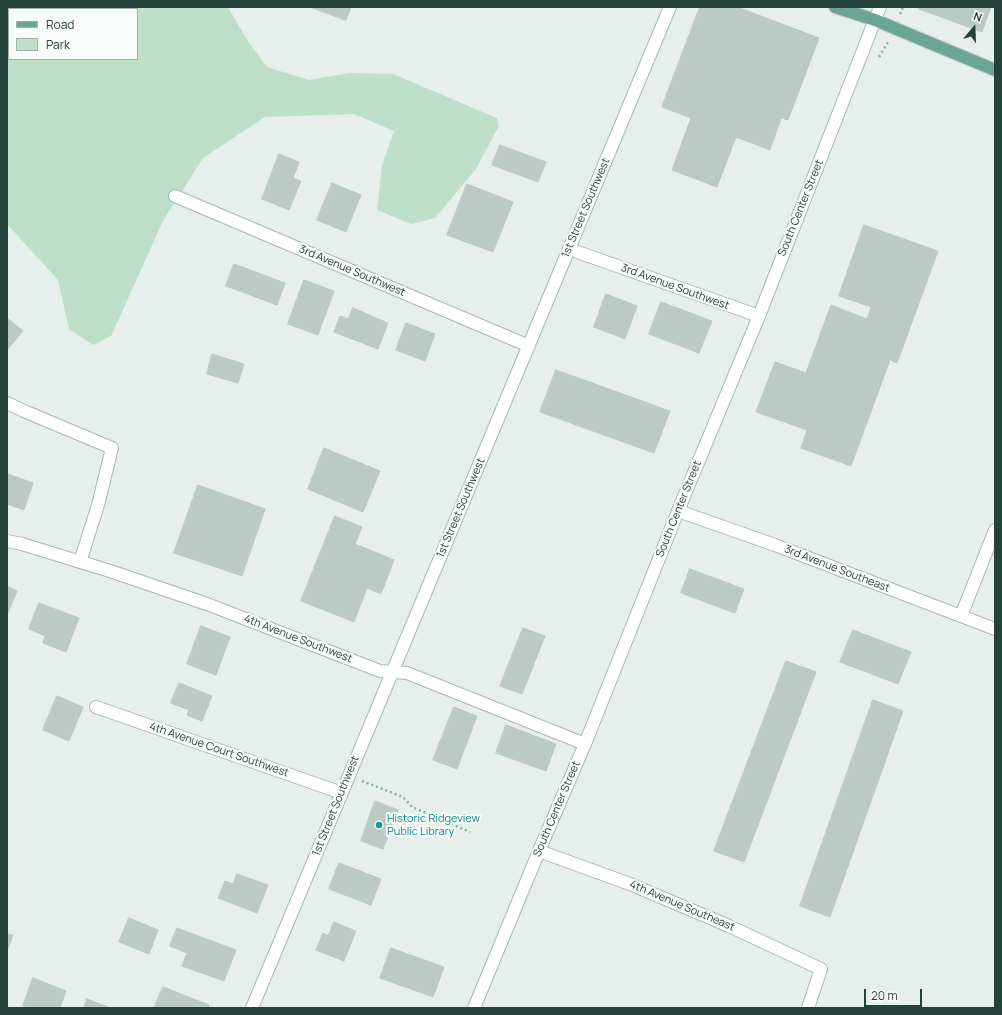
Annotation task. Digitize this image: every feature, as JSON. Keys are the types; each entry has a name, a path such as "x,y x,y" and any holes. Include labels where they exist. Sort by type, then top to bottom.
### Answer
{"main road":[{"path":"835,7 875,20 995,70"}],"street":[{"name":"1st Street Southwest","path":"252,1008 670,7"},
{"name":"South Center Street","path":"474,1008 585,744 678,511 759,316 880,7"},
{"name":"3rd Avenue Southwest","path":"175,196 529,346"},
{"name":"3rd Avenue Southwest","path":"569,249 759,316"},
{"path":"7,403 112,448 98,505 80,562"},
{"name":"3rd Avenue Southeast","path":"678,511 775,545 995,629"},
{"path":"961,616 995,530"},
{"name":"4th Avenue Southwest","path":"7,542 22,544 110,571 207,604 380,671 408,673 585,744"},
{"name":"4th Avenue Court Southwest","path":"96,707 342,793"},
{"name":"4th Avenue Southeast","path":"539,851 644,890 729,926 821,969 808,1008"}],"path":[{"path":"901,12 903,7"},
{"path":"349,776 403,797 412,807 470,832"}],"green space":[{"path":"7,7 228,7 247,40 267,67 309,80 349,73 393,74 497,118 499,126 476,169 435,218 411,224 377,210 382,165 394,131 354,114 265,117 203,158 164,219 111,336 93,345 69,329 58,280 7,224"}],"building":[{"path":"310,7 351,7 346,20"},
{"path":"700,7 737,7 819,38 788,120 781,118 770,150 736,137 717,187 672,170 691,118 662,107"},
{"path":"920,7 991,7 982,32 919,9"},
{"path":"500,145 546,162 538,182 492,165"},
{"path":"279,154 299,162 293,178 301,181 289,210 262,199"},
{"path":"332,183 361,195 346,232 317,220"},
{"path":"467,184 513,202 493,252 447,235"},
{"path":"864,225 938,251 897,363 890,360 851,466 801,448 807,430 756,412 775,362 806,373 831,305 867,319 871,307 839,296"},
{"path":"234,264 285,283 277,305 226,286"},
{"path":"304,280 334,291 318,335 288,324"},
{"path":"606,294 637,306 625,339 594,327"},
{"path":"661,302 712,321 699,353 649,334"},
{"path":"353,308 388,323 378,349 334,332 340,316 348,319"},
{"path":"7,318 23,331 7,350"},
{"path":"406,323 435,334 425,361 396,350"},
{"path":"212,354 244,364 238,383 207,374"},
{"path":"556,370 670,411 654,453 540,412"},
{"path":"324,448 380,471 363,512 308,489"},
{"path":"8,474 33,483 24,510 7,504"},
{"path":"198,485 265,509 242,576 174,553"},
{"path":"335,516 362,527 355,544 394,560 381,594 367,588 354,622 301,601"},
{"path":"690,569 744,589 735,613 681,593"},
{"path":"7,586 17,591 7,615"},
{"path":"39,603 79,618 66,652 43,643 45,636 29,629"},
{"path":"201,626 230,637 216,675 187,664"},
{"path":"523,628 545,636 522,694 500,686"},
{"path":"853,630 911,652 898,684 840,662"},
{"path":"786,661 816,672 744,862 714,851"},
{"path":"179,683 212,696 202,721 187,715 189,710 171,703"},
{"path":"57,696 83,707 69,741 43,730"},
{"path":"873,700 903,711 830,917 800,906"},
{"path":"454,707 477,716 457,769 433,760"},
{"path":"506,725 556,744 546,771 496,753"},
{"name":"Historic Ridgeview Public Library","path":"375,801 398,810 383,849 361,841"},
{"path":"339,863 381,879 371,905 329,889"},
{"path":"237,874 268,885 257,913 218,898 225,881 233,884"},
{"path":"129,918 158,930 149,954 119,942"},
{"path":"334,922 356,931 344,961 316,950 323,933 328,936"},
{"path":"177,928 236,950 224,981 182,966 187,953 170,946"},
{"path":"7,934 13,935 7,951"},
{"path":"391,948 444,967 433,997 380,978"},
{"path":"33,978 66,991 60,1008 28,1008 23,1006"},
{"path":"163,987 209,1005 208,1008 154,1008"},
{"path":"87,999 111,1008 84,1008"}],"place":[{"name":"Historic Ridgeview Public Library","path":"379,825"}]}
